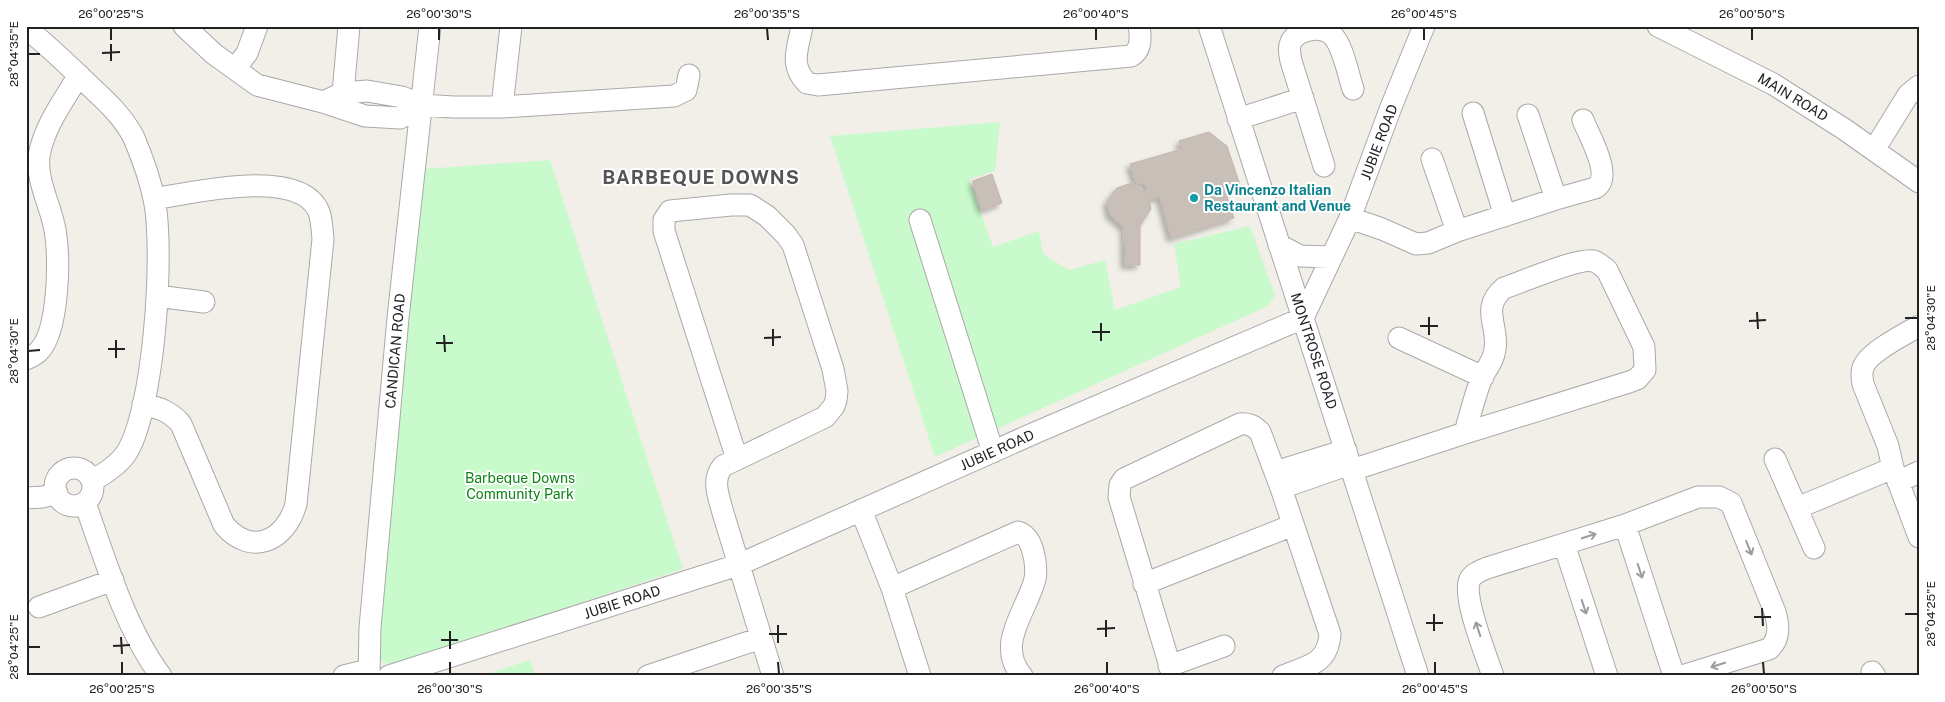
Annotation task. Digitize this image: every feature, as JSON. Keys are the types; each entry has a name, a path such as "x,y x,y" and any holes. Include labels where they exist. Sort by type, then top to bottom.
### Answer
{"street":[{"path":"184,26 214,54 257,85 323,102 365,116 400,118 421,105"},
{"path":"235,69 247,53 257,26"},
{"path":"343,93 350,26"},
{"name":"CANDICAN ROAD","path":"368,673 370,628 398,318 430,26"},
{"path":"502,107 511,26"},
{"path":"802,26 795,65 798,72 808,83 818,84 1131,56 1136,53 1140,44 1139,26"},
{"name":"MONTROSE ROAD","path":"1209,26 1418,676"},
{"path":"1391,107 1395,83 1412,26"},
{"name":"JUBIE ROAD","path":"389,676 738,565 1303,318 1350,218 1391,107 1424,26"},
{"name":"MAIN ROAD","path":"1658,26 1773,84 1844,128 1919,182"},
{"path":"26,28 115,109 134,138 154,199 158,231 157,296 151,354 143,404 131,444 124,456 106,473 92,482"},
{"path":"1324,166 1289,52 1290,44 1295,37 1305,31 1323,29 1331,34 1338,42 1353,89"},
{"path":"26,359 39,351 48,338 53,323 56,299 58,252 55,228 39,174 39,158 43,141 51,122 79,75"},
{"path":"323,102 343,93 367,91 402,97 421,105 502,107 674,96 686,90 689,75"},
{"path":"1874,150 1908,95 1919,86"},
{"path":"386,117 390,94"},
{"path":"1238,119 1303,98"},
{"path":"1473,114 1504,216"},
{"path":"1528,115 1556,199"},
{"path":"1350,218 1416,244 1428,244 1457,231 1595,188 1600,185 1602,180 1602,166 1583,120"},
{"path":"1432,159 1457,231"},
{"path":"143,404 166,410 181,424 224,525 236,538 256,542 268,539 284,529 292,518 296,504 323,239 318,210 302,194 267,185 230,187 154,199"},
{"path":"737,459 664,230 664,220 670,211 750,205 777,225 793,245 833,369 837,391 836,400 825,417 723,466 718,472 716,480 716,488 738,565 774,676"},
{"path":"920,220 993,452"},
{"path":"1279,245 1300,256 1331,257"},
{"path":"1278,480 1465,433 1629,382 1641,375 1645,370 1644,347 1607,270 1595,261 1582,262 1504,288 1497,294 1493,304 1492,318 1496,348 1493,359 1482,377 1465,433"},
{"path":"157,296 204,302"},
{"path":"1919,326 1871,357 1863,368 1863,384 1888,446 1896,475 1919,537"},
{"path":"1399,338 1482,377"},
{"path":"1224,646 1171,671 1119,497 1120,485 1124,479 1240,424 1245,424 1255,427 1260,432 1330,634 1329,644 1324,655 1317,663 1283,676"},
{"path":"1775,459 1814,548"},
{"path":"69,469 81,469 90,476 92,493 85,503 74,506 68,504 63,502 56,492 59,475 69,469"},
{"path":"1797,508 1896,475 1919,472"},
{"path":"26,498 43,497 56,492"},
{"path":"1493,676 1468,597 1469,580 1475,574 1486,568 1625,525 1698,497 1719,497 1731,503 1776,612 1779,628 1778,637 1769,649 1682,676"},
{"path":"85,503 113,580 136,635 148,660 161,676"},
{"path":"861,510 892,588 920,676"},
{"path":"1144,584 1293,525"},
{"path":"1625,525 1674,676"},
{"path":"892,588 1010,535 1018,532 1024,534 1032,545 1036,569 1034,580 1014,628 1011,646 1012,658 1022,676"},
{"path":"1564,544 1607,676"},
{"path":"39,607 113,580"},
{"path":"648,676 761,638"},
{"path":"344,676 368,673"}],"green space":[{"path":"1000,122 995,171 969,179 993,247 1039,231 1043,254 1069,270 1105,260 1115,310 1181,287 1174,244 1250,226 1275,295 1268,306 935,457 830,136"},
{"name":"Barbeque Downs Community Park","path":"550,160 683,569 394,664 385,663 376,653 423,169"},
{"path":"530,660 535,676 480,676"}],"building":[{"name":"Da Vincenzo Italian Restaurant and Venue","path":"1209,132 1227,146 1240,185 1226,193 1234,218 1171,238 1160,197 1149,199 1151,209 1140,226 1140,265 1125,265 1124,227 1110,215 1107,202 1117,188 1132,183 1144,192 1147,190 1145,183 1136,183 1130,164 1182,149 1179,141"},
{"path":"992,174 1002,203 982,210 973,181"}],"place":[{"name":"Da Vincenzo Italian Restaurant and Venue","path":"1194,198"}],"district":[{"name":"BARBEQUE DOWNS","path":"701,177"}]}
